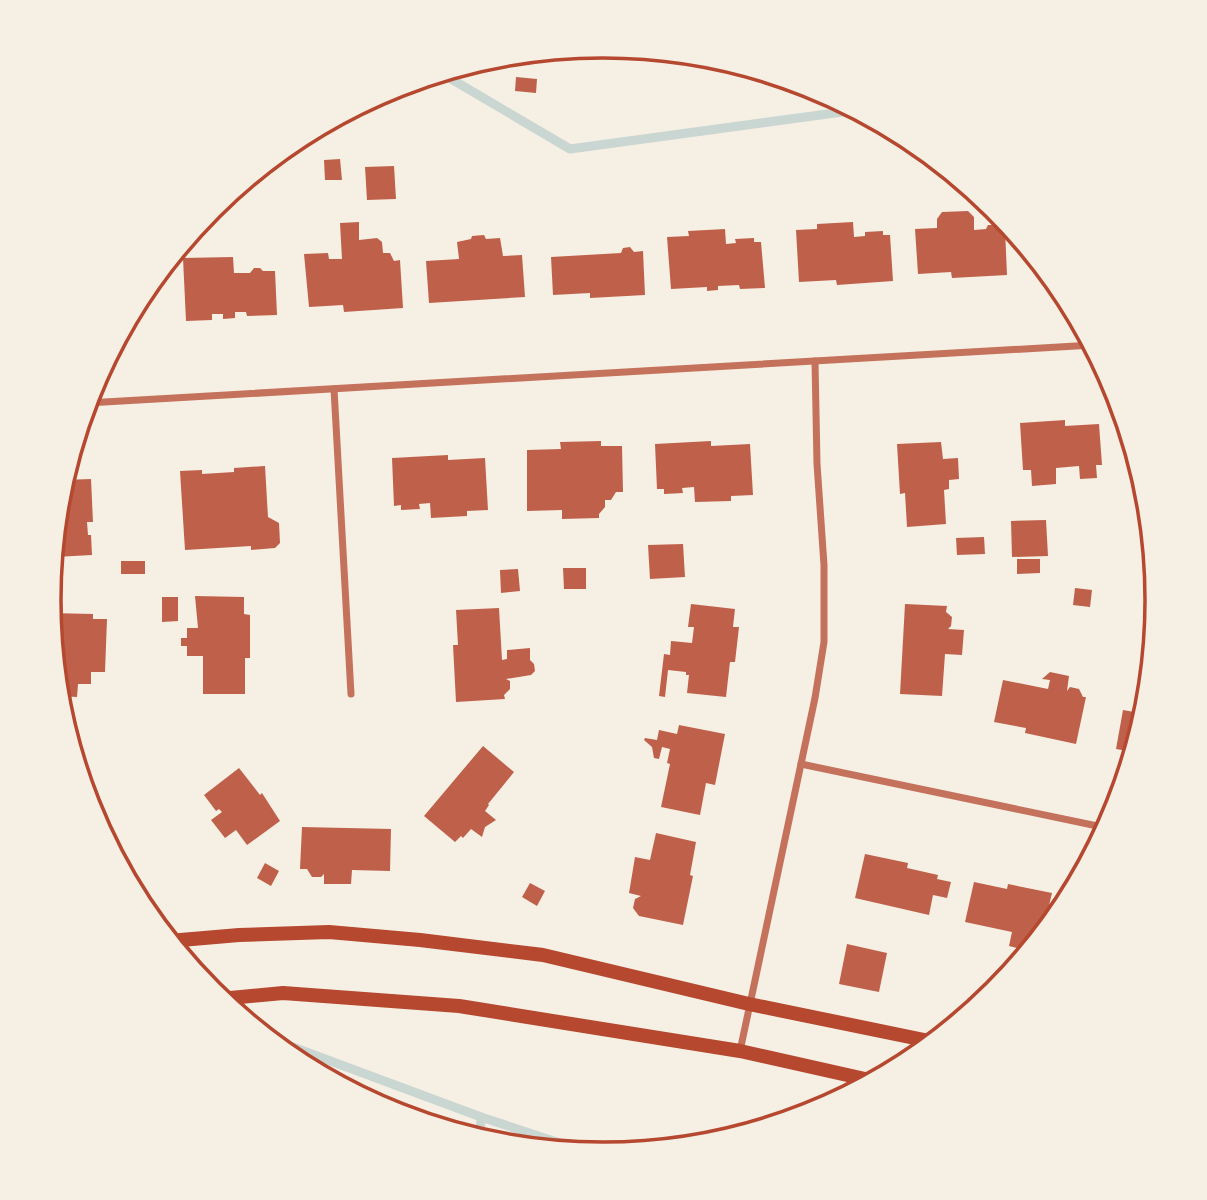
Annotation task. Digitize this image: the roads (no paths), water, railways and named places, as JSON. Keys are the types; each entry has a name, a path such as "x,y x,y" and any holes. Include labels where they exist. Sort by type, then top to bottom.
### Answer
{"main road":[{"path":"181,940 328,932 543,955 749,1004 921,1039"},
{"path":"235,998 283,993 459,1006 740,1051 859,1078"}],"street":[{"path":"99,402 1082,346"},
{"path":"740,1051 824,642 824,565 817,464 815,361"},
{"path":"334,389 351,694"},
{"path":"801,764 1096,826"}],"waterway":[{"path":"452,80 570,149 840,112"},
{"path":"300,1050 549,1139"},
{"path":"480,1128 481,1117"}]}
